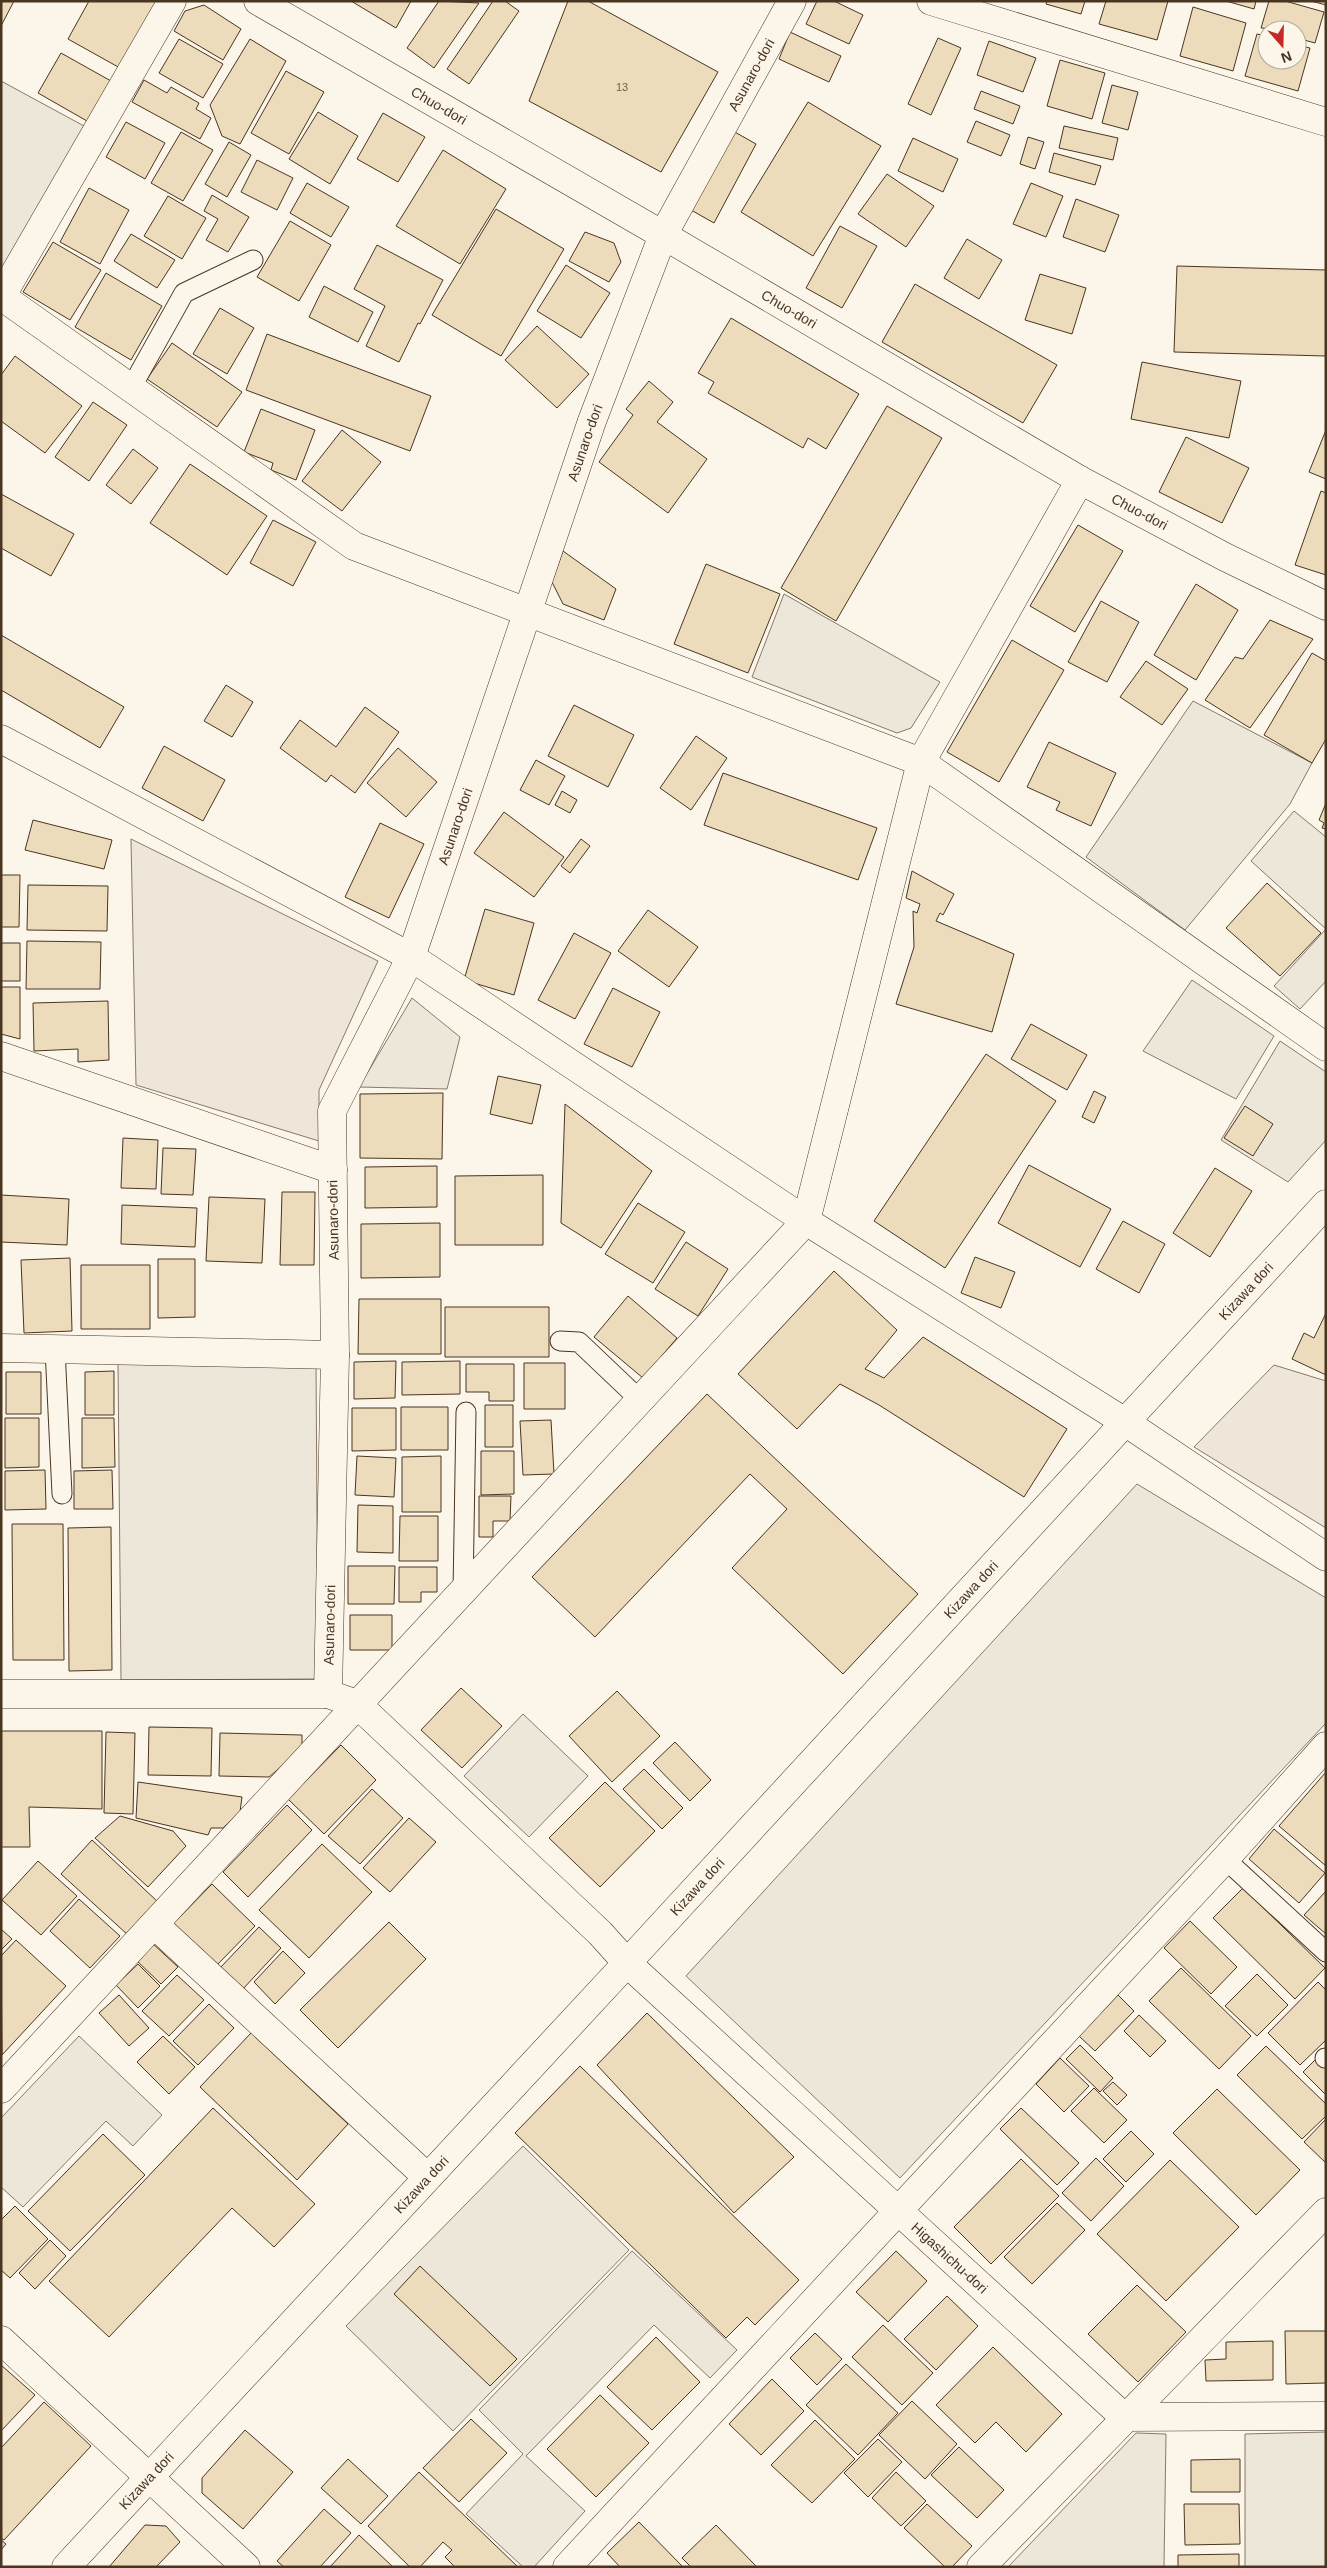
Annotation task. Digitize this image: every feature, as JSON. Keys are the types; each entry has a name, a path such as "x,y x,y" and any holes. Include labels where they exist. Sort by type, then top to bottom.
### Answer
{"street":[{"path":"172,1 1,297 354,546 527,614 921,762 1326,1047"},
{"name":"Chuo-dori","path":"258,1 287,8 663,235 1080,480 1225,557 1326,606"},
{"name":"Asunaro-dori","path":"328,1694 336,1355 332,1111 411,957 592,421 663,235 792,1"},
{"path":"931,1 1325,117"},
{"path":"1,2089 806,1221 921,762 1080,480"},
{"path":"1,739 411,957 806,1221 1125,1422 1326,1557"},
{"path":"1,1056 333,1170"},
{"name":"Kizawa dori","path":"66,2567 426,2177 627,1963 1326,1204"},
{"path":"1,1348 336,1355"},
{"path":"1,1694 328,1694 357,1704"},
{"name":"Higashichu-dori","path":"357,1704 600,1933 627,1963 897,2212 1124,2417"},
{"path":"567,2567 1225,1859 1326,1746"},
{"path":"155,1924 426,2177"},
{"path":"981,2567 1124,2417 1326,2212"},
{"path":"1,2340 150,2476 246,2567"},
{"path":"1124,2417 1326,2416"}],"lane":[{"path":"131,388 184,293 253,260"},
{"path":"560,1341 579,1342 640,1400"},
{"path":"55,1349 62,1494"},
{"path":"463,1592 466,1412"},
{"path":"1225,1859 1326,1952"}],"shaded area":[{"path":"1,81 84,126 6,266 1,268"},
{"path":"784,594 940,682 911,728 897,733 752,677"},
{"path":"1193,701 1312,763 1290,804 1185,930 1086,857"},
{"path":"1294,811 1326,837 1326,929 1251,861"},
{"path":"131,839 378,961 319,1090 319,1141 136,1085"},
{"path":"1326,929 1326,981 1300,1009 1274,986"},
{"path":"1192,980 1274,1036 1236,1099 1143,1051"},
{"path":"412,998 460,1037 447,1089 359,1087"},
{"path":"1280,1041 1326,1072 1326,1140 1288,1182 1221,1140"},
{"path":"316,1361 318,1679 121,1680 118,1363"},
{"path":"1274,1365 1326,1381 1326,1528 1194,1447"},
{"path":"1137,1484 1326,1598 1326,1723 900,2178 686,1976"},
{"path":"523,1714 588,1776 529,1837 464,1776"},
{"path":"79,2036 162,2115 133,2146 106,2121 23,2207 1,2187 1,2118"},
{"path":"523,2146 629,2250 453,2431 346,2326"},
{"path":"632,2251 737,2350 710,2378 654,2325 526,2456 585,2511 534,2567 523,2567 466,2514 523,2454 479,2410"},
{"path":"1326,2432 1326,2567 1245,2567 1245,2434"},
{"path":"1136,2433 1166,2434 1164,2567 1008,2567"}],"building":[{"path":"1,1 14,1 1,26"},
{"path":"89,1 157,1 120,68 68,39"},
{"path":"351,1 411,1 396,28"},
{"path":"439,1 479,3 434,68 407,48"},
{"path":"493,1 505,1 519,11 469,84 447,69"},
{"path":"568,1 588,1 718,72 661,172 529,101"},
{"path":"817,1 834,1 863,15 849,44 806,24"},
{"path":"1047,1 1085,1 1081,14 1046,4"},
{"path":"1106,1 1168,1 1157,40 1099,24"},
{"path":"1226,1 1256,1 1254,9"},
{"path":"1269,1 1285,1 1324,12 1315,43 1307,41 1307,20 1263,20"},
{"path":"1311,1 1326,1 1326,5"},
{"path":"204,5 241,29 223,60 174,31 185,11"},
{"path":"1193,7 1246,23 1233,71 1180,56"},
{"path":"790,32 841,56 829,82 779,59"},
{"path":"1257,34 1257,70 1304,70 1298,91 1245,76"},
{"path":"938,38 961,48 931,115 908,104"},
{"path":"179,39 223,64 203,98 159,73"},
{"path":"250,39 286,61 240,144 222,136 210,105"},
{"path":"989,41 1036,58 1023,92 977,75"},
{"path":"1307,47 1310,48 1307,59"},
{"path":"61,53 111,81 87,121 38,93"},
{"path":"1060,60 1105,73 1092,119 1047,106"},
{"path":"286,71 324,92 289,154 251,133"},
{"path":"144,80 167,93 171,87 199,103 196,109 211,118 200,139 132,102"},
{"path":"1112,85 1138,92 1128,130 1102,123"},
{"path":"981,91 1020,106 1013,124 974,109"},
{"path":"808,102 881,146 813,256 741,212"},
{"path":"318,112 358,136 330,184 289,159"},
{"path":"383,113 425,137 398,182 357,159"},
{"path":"976,121 1010,135 1001,156 967,142"},
{"path":"126,122 165,143 145,179 106,157"},
{"path":"1064,126 1118,138 1113,160 1059,148"},
{"path":"733,131 756,144 714,223 691,210"},
{"path":"181,132 213,150 183,201 151,183"},
{"path":"1028,137 1044,142 1035,169 1020,164"},
{"path":"913,138 958,159 943,192 898,171"},
{"path":"229,142 251,155 227,197 205,184"},
{"path":"443,150 506,189 460,264 396,226"},
{"path":"1054,153 1101,166 1095,185 1049,172"},
{"path":"257,160 293,178 277,210 241,192"},
{"path":"887,174 934,206 906,247 858,214"},
{"path":"307,183 349,207 331,237 290,213"},
{"path":"1031,183 1063,196 1046,237 1013,224"},
{"path":"89,188 129,210 100,264 60,242"},
{"path":"212,195 249,217 228,252 206,240 218,219 204,211"},
{"path":"168,196 206,218 182,259 144,236"},
{"path":"1076,199 1119,215 1105,252 1063,237"},
{"path":"496,209 564,249 501,356 432,315"},
{"path":"290,221 331,245 299,301 257,277"},
{"path":"840,226 877,246 842,308 806,288"},
{"path":"585,232 614,243 621,262 609,282 569,261"},
{"path":"131,234 175,260 157,288 114,261"},
{"path":"967,239 1002,260 979,299 944,278"},
{"path":"53,242 101,270 70,320 23,292"},
{"path":"377,245 443,280 420,324 418,323 399,362 366,346 385,306 354,289"},
{"path":"566,265 610,293 581,338 537,311"},
{"path":"1177,266 1326,270 1326,356 1174,352"},
{"path":"106,273 162,306 131,360 75,327"},
{"path":"1040,274 1086,288 1072,334 1025,320"},
{"path":"915,284 1057,365 1023,423 882,342"},
{"path":"324,286 373,312 358,342 309,317"},
{"path":"220,308 254,328 227,374 193,354"},
{"path":"731,318 859,394 826,449 808,438 803,448 708,393 714,382 698,373"},
{"path":"537,326 589,374 557,408 505,360"},
{"path":"267,334 431,396 410,451 246,390"},
{"path":"172,343 242,392 217,427 147,379"},
{"path":"15,356 82,406 45,453 1,421 1,375"},
{"path":"1142,362 1241,381 1229,438 1131,419"},
{"path":"649,381 673,402 657,422 707,459 668,513 599,462 633,415 626,409"},
{"path":"93,402 127,425 89,481 55,457"},
{"path":"887,406 942,438 836,621 781,588"},
{"path":"261,409 315,430 296,480 271,470 273,463 244,452"},
{"path":"342,430 381,462 342,511 302,481"},
{"path":"1326,430 1326,479 1309,472"},
{"path":"1186,437 1249,468 1222,523 1159,492"},
{"path":"133,449 158,468 131,504 106,485"},
{"path":"190,464 267,516 227,575 150,523"},
{"path":"1321,491 1326,493 1326,575 1295,565"},
{"path":"1,494 74,534 51,576 1,548"},
{"path":"273,520 316,542 293,586 250,563"},
{"path":"1078,525 1123,551 1075,632 1030,606"},
{"path":"563,551 616,589 604,620 563,604 552,582"},
{"path":"706,564 780,594 748,673 674,644"},
{"path":"1196,584 1238,610 1196,680 1154,655"},
{"path":"1101,601 1139,622 1107,682 1068,662"},
{"path":"1270,620 1313,639 1250,728 1205,700 1235,657 1243,659"},
{"path":"1,635 124,707 100,748 1,690"},
{"path":"1012,640 1064,670 999,782 947,752"},
{"path":"1312,653 1326,661 1326,739 1312,763 1264,735"},
{"path":"1146,661 1188,689 1162,725 1120,697"},
{"path":"226,685 253,702 232,737 204,721"},
{"path":"574,705 634,735 608,787 548,756"},
{"path":"365,707 399,732 355,793 331,775 326,782 280,748 300,720 336,747"},
{"path":"696,736 727,758 691,810 660,788"},
{"path":"1049,742 1116,773 1091,826 1056,810 1060,802 1027,787"},
{"path":"164,746 225,780 203,821 142,788"},
{"path":"398,748 437,782 406,817 367,783"},
{"path":"536,760 565,776 549,805 520,790"},
{"path":"723,773 877,828 858,880 704,825"},
{"path":"562,791 577,800 570,813 555,805"},
{"path":"1326,803 1326,829 1322,828 1324,823 1319,820"},
{"path":"504,812 564,857 534,897 474,853"},
{"path":"33,820 112,840 104,869 25,850"},
{"path":"380,823 424,844 389,918 345,897"},
{"path":"581,839 590,846 570,873 561,866"},
{"path":"912,871 954,894 943,915 940,913 936,921 1014,954 992,1032 896,1004 914,947 913,911 917,913 920,904 906,898"},
{"path":"1,875 20,875 19,927 1,927"},
{"path":"1267,883 1321,933 1280,976 1226,928"},
{"path":"28,885 108,886 107,931 27,930"},
{"path":"485,909 534,923 514,995 464,980"},
{"path":"648,910 698,947 669,987 618,951"},
{"path":"574,933 611,953 575,1019 538,1000"},
{"path":"27,941 101,942 100,989 26,989"},
{"path":"1,943 20,943 20,981 1,981"},
{"path":"1,987 20,987 20,1039 1,1034"},
{"path":"613,988 660,1012 632,1067 584,1044"},
{"path":"108,1001 109,1060 78,1062 78,1049 34,1051 33,1003"},
{"path":"1031,1024 1087,1055 1067,1090 1011,1059"},
{"path":"986,1054 1056,1101 945,1268 874,1221"},
{"path":"498,1076 541,1085 532,1124 490,1114"},
{"path":"1094,1091 1106,1097 1094,1123 1082,1117"},
{"path":"443,1093 442,1159 360,1158 360,1094"},
{"path":"565,1104 652,1171 601,1248 561,1223"},
{"path":"1245,1106 1273,1124 1253,1156 1224,1138"},
{"path":"123,1138 158,1140 156,1189 121,1188"},
{"path":"163,1148 196,1149 193,1195 161,1194"},
{"path":"1029,1165 1111,1209 1080,1267 998,1223"},
{"path":"437,1166 437,1207 365,1208 365,1167"},
{"path":"1215,1168 1252,1191 1210,1257 1173,1233"},
{"path":"543,1175 543,1245 455,1245 455,1176"},
{"path":"282,1192 315,1192 314,1265 280,1265"},
{"path":"1,1195 69,1199 67,1245 1,1242"},
{"path":"209,1197 265,1199 262,1263 206,1261"},
{"path":"638,1203 685,1232 653,1283 605,1254"},
{"path":"122,1205 197,1208 195,1247 121,1244"},
{"path":"1123,1221 1165,1244 1139,1293 1096,1269"},
{"path":"440,1223 440,1277 361,1278 361,1224"},
{"path":"686,1242 728,1269 698,1316 655,1289"},
{"path":"975,1257 1015,1272 1001,1308 961,1293"},
{"path":"70,1258 72,1331 24,1333 21,1260"},
{"path":"158,1259 195,1259 195,1317 158,1318"},
{"path":"81,1265 150,1265 150,1329 81,1329"},
{"path":"834,1271 897,1330 865,1369 884,1378 923,1337 1067,1429 1024,1497 879,1405 840,1384 797,1429 738,1374"},
{"path":"628,1296 677,1338 643,1378 594,1337"},
{"path":"359,1299 441,1299 441,1354 358,1354"},
{"path":"445,1307 549,1307 549,1357 445,1357"},
{"path":"1326,1313 1326,1375 1292,1359 1304,1333 1314,1338"},
{"path":"396,1361 395,1398 354,1399 354,1362"},
{"path":"460,1361 460,1394 402,1395 402,1362"},
{"path":"524,1363 565,1363 565,1409 524,1409"},
{"path":"466,1364 514,1364 514,1401 489,1401 489,1392 466,1392"},
{"path":"114,1371 114,1415 85,1415 85,1372"},
{"path":"6,1372 41,1372 41,1414 6,1414"},
{"path":"707,1394 918,1594 843,1674 732,1568 787,1509 750,1474 595,1637 532,1577"},
{"path":"485,1405 513,1405 513,1447 485,1447"},
{"path":"401,1407 448,1407 448,1450 401,1450"},
{"path":"352,1408 396,1408 396,1450 352,1451"},
{"path":"5,1418 39,1418 39,1467 5,1468"},
{"path":"82,1418 114,1418 115,1467 82,1468"},
{"path":"551,1420 554,1474 523,1475 520,1421"},
{"path":"481,1451 514,1451 514,1494 481,1495"},
{"path":"357,1456 396,1458 394,1497 355,1495"},
{"path":"441,1456 441,1512 402,1512 402,1457"},
{"path":"45,1470 46,1509 5,1510 5,1471"},
{"path":"112,1470 113,1509 74,1509 74,1471"},
{"path":"479,1496 511,1496 510,1521 493,1521 493,1537 479,1537"},
{"path":"358,1505 393,1506 393,1553 357,1552"},
{"path":"400,1516 438,1516 438,1561 399,1561"},
{"path":"12,1524 63,1524 64,1660 13,1660"},
{"path":"111,1527 112,1670 69,1671 68,1528"},
{"path":"348,1566 395,1566 394,1604 348,1604"},
{"path":"399,1567 437,1567 437,1592 421,1592 421,1602 399,1602"},
{"path":"350,1615 392,1615 392,1650 350,1650"},
{"path":"461,1688 502,1726 462,1768 421,1730"},
{"path":"617,1691 660,1736 612,1782 569,1736"},
{"path":"149,1727 212,1728 211,1776 148,1775"},
{"path":"1,1731 102,1731 102,1809 29,1807 30,1847 1,1847"},
{"path":"106,1732 135,1733 133,1814 104,1813"},
{"path":"220,1733 302,1735 302,1749 269,1777 219,1776"},
{"path":"675,1742 711,1780 690,1801 653,1763"},
{"path":"341,1745 376,1780 324,1834 288,1799"},
{"path":"644,1769 683,1808 662,1829 623,1789"},
{"path":"1326,1772 1326,1866 1279,1826"},
{"path":"138,1782 242,1797 240,1812 223,1828 211,1828 208,1835 136,1818"},
{"path":"605,1782 655,1831 600,1887 549,1838"},
{"path":"372,1789 403,1818 360,1864 328,1836"},
{"path":"287,1805 312,1830 248,1897 223,1872"},
{"path":"120,1816 173,1831 186,1846 148,1887 95,1838"},
{"path":"409,1818 436,1842 390,1892 363,1868"},
{"path":"1274,1829 1325,1873 1299,1903 1249,1859"},
{"path":"92,1840 158,1902 128,1935 61,1874"},
{"path":"322,1844 372,1892 309,1958 259,1910"},
{"path":"38,1861 77,1896 41,1935 2,1900"},
{"path":"212,1884 255,1926 216,1966 172,1925"},
{"path":"1243,1888 1325,1968 1295,1999 1213,1918"},
{"path":"1326,1891 1326,1934 1304,1915"},
{"path":"79,1899 120,1936 90,1968 50,1931"},
{"path":"1190,1921 1237,1967 1211,1994 1164,1948"},
{"path":"389,1922 426,1959 338,2048 300,2010"},
{"path":"259,1927 281,1948 242,1990 219,1969"},
{"path":"1,1929 12,1939 1,1950"},
{"path":"16,1940 66,1986 2,2055 1,1956"},
{"path":"151,1942 178,1967 161,1984 135,1959"},
{"path":"283,1951 305,1973 275,2004 254,1982"},
{"path":"138,1964 160,1986 138,2008 116,1985"},
{"path":"1181,1968 1251,2036 1219,2069 1149,2001"},
{"path":"1257,1974 1288,2005 1257,2036 1225,2006"},
{"path":"177,1975 204,2000 169,2036 142,2011"},
{"path":"1318,1982 1326,1990 1326,2040 1300,2065 1268,2033"},
{"path":"119,1995 149,2028 129,2046 99,2013"},
{"path":"1118,1995 1134,2011 1095,2051 1079,2036"},
{"path":"209,2004 234,2028 198,2065 173,2041"},
{"path":"647,2013 794,2157 734,2213 597,2065"},
{"path":"1139,2015 1166,2041 1150,2057 1124,2031"},
{"path":"251,2033 348,2124 297,2180 200,2087"},
{"path":"163,2036 195,2067 169,2094 137,2062"},
{"path":"1080,2045 1113,2078 1100,2092 1066,2059"},
{"path":"1266,2046 1326,2104 1326,2116 1302,2139 1237,2075"},
{"path":"1060,2058 1089,2086 1064,2112 1036,2084"},
{"path":"1316,2059 1326,2069 1326,2095 1303,2072"},
{"path":"580,2066 799,2280 755,2325 747,2317 726,2338 515,2133"},
{"path":"1113,2082 1127,2095 1117,2105 1103,2091"},
{"path":"1094,2088 1127,2120 1104,2143 1071,2111"},
{"path":"1217,2089 1300,2170 1256,2215 1173,2133"},
{"path":"213,2108 315,2204 274,2247 232,2208 109,2337 49,2281"},
{"path":"1021,2108 1079,2163 1057,2185 1000,2129"},
{"path":"1326,2119 1326,2163 1304,2142"},
{"path":"1131,2131 1154,2154 1126,2182 1103,2159"},
{"path":"103,2134 145,2175 70,2251 28,2211"},
{"path":"1096,2158 1124,2186 1091,2221 1062,2193"},
{"path":"1021,2159 1059,2196 991,2264 954,2227"},
{"path":"1170,2160 1239,2227 1166,2301 1097,2234"},
{"path":"1057,2203 1085,2230 1032,2284 1004,2257"},
{"path":"15,2206 48,2239 10,2278 1,2270 1,2220"},
{"path":"50,2240 66,2256 35,2289 19,2273"},
{"path":"896,2251 927,2281 888,2322 856,2292"},
{"path":"420,2266 517,2359 490,2386 394,2294"},
{"path":"1137,2285 1186,2332 1138,2382 1088,2334"},
{"path":"947,2296 978,2326 936,2370 904,2339"},
{"path":"883,2325 933,2373 902,2405 852,2357"},
{"path":"1285,2331 1326,2331 1326,2383 1286,2384"},
{"path":"815,2333 842,2359 817,2385 790,2358"},
{"path":"656,2337 700,2382 652,2430 607,2387"},
{"path":"1273,2341 1273,2380 1206,2381 1205,2360 1226,2359 1226,2342"},
{"path":"993,2347 1062,2414 1026,2452 996,2422 975,2443 936,2405"},
{"path":"846,2364 898,2413 858,2455 806,2405"},
{"path":"1,2365 35,2395 1,2431"},
{"path":"772,2379 804,2411 761,2455 729,2424"},
{"path":"600,2395 649,2443 596,2497 547,2449"},
{"path":"912,2401 957,2444 925,2479 879,2435"},
{"path":"44,2402 91,2446 4,2540 1,2538 1,2448"},
{"path":"471,2419 507,2453 459,2502 423,2468"},
{"path":"815,2420 855,2459 812,2503 771,2465"},
{"path":"245,2430 293,2472 243,2529 202,2493 202,2478"},
{"path":"878,2439 902,2462 868,2497 844,2473"},
{"path":"959,2447 1004,2490 977,2518 931,2475"},
{"path":"348,2459 388,2496 361,2524 321,2488"},
{"path":"1240,2459 1240,2492 1191,2492 1191,2460"},
{"path":"419,2472 518,2567 455,2567 445,2557 452,2550 443,2542 420,2567 410,2567 368,2526"},
{"path":"896,2472 926,2501 901,2526 872,2498"},
{"path":"927,2504 972,2546 952,2567 945,2567 904,2528"},
{"path":"1184,2504 1239,2504 1240,2544 1185,2545"},
{"path":"324,2509 351,2533 320,2567 284,2567 277,2561"},
{"path":"639,2522 683,2567 620,2567 607,2553"},
{"path":"145,2525 166,2526 180,2542 156,2567 109,2567"},
{"path":"716,2525 755,2567 691,2567 682,2558"},
{"path":"359,2535 392,2566 392,2567 330,2567"},
{"path":"1,2540 6,2544 1,2550"},
{"path":"1239,2554 1239,2567 1178,2567 1178,2555"}]}
